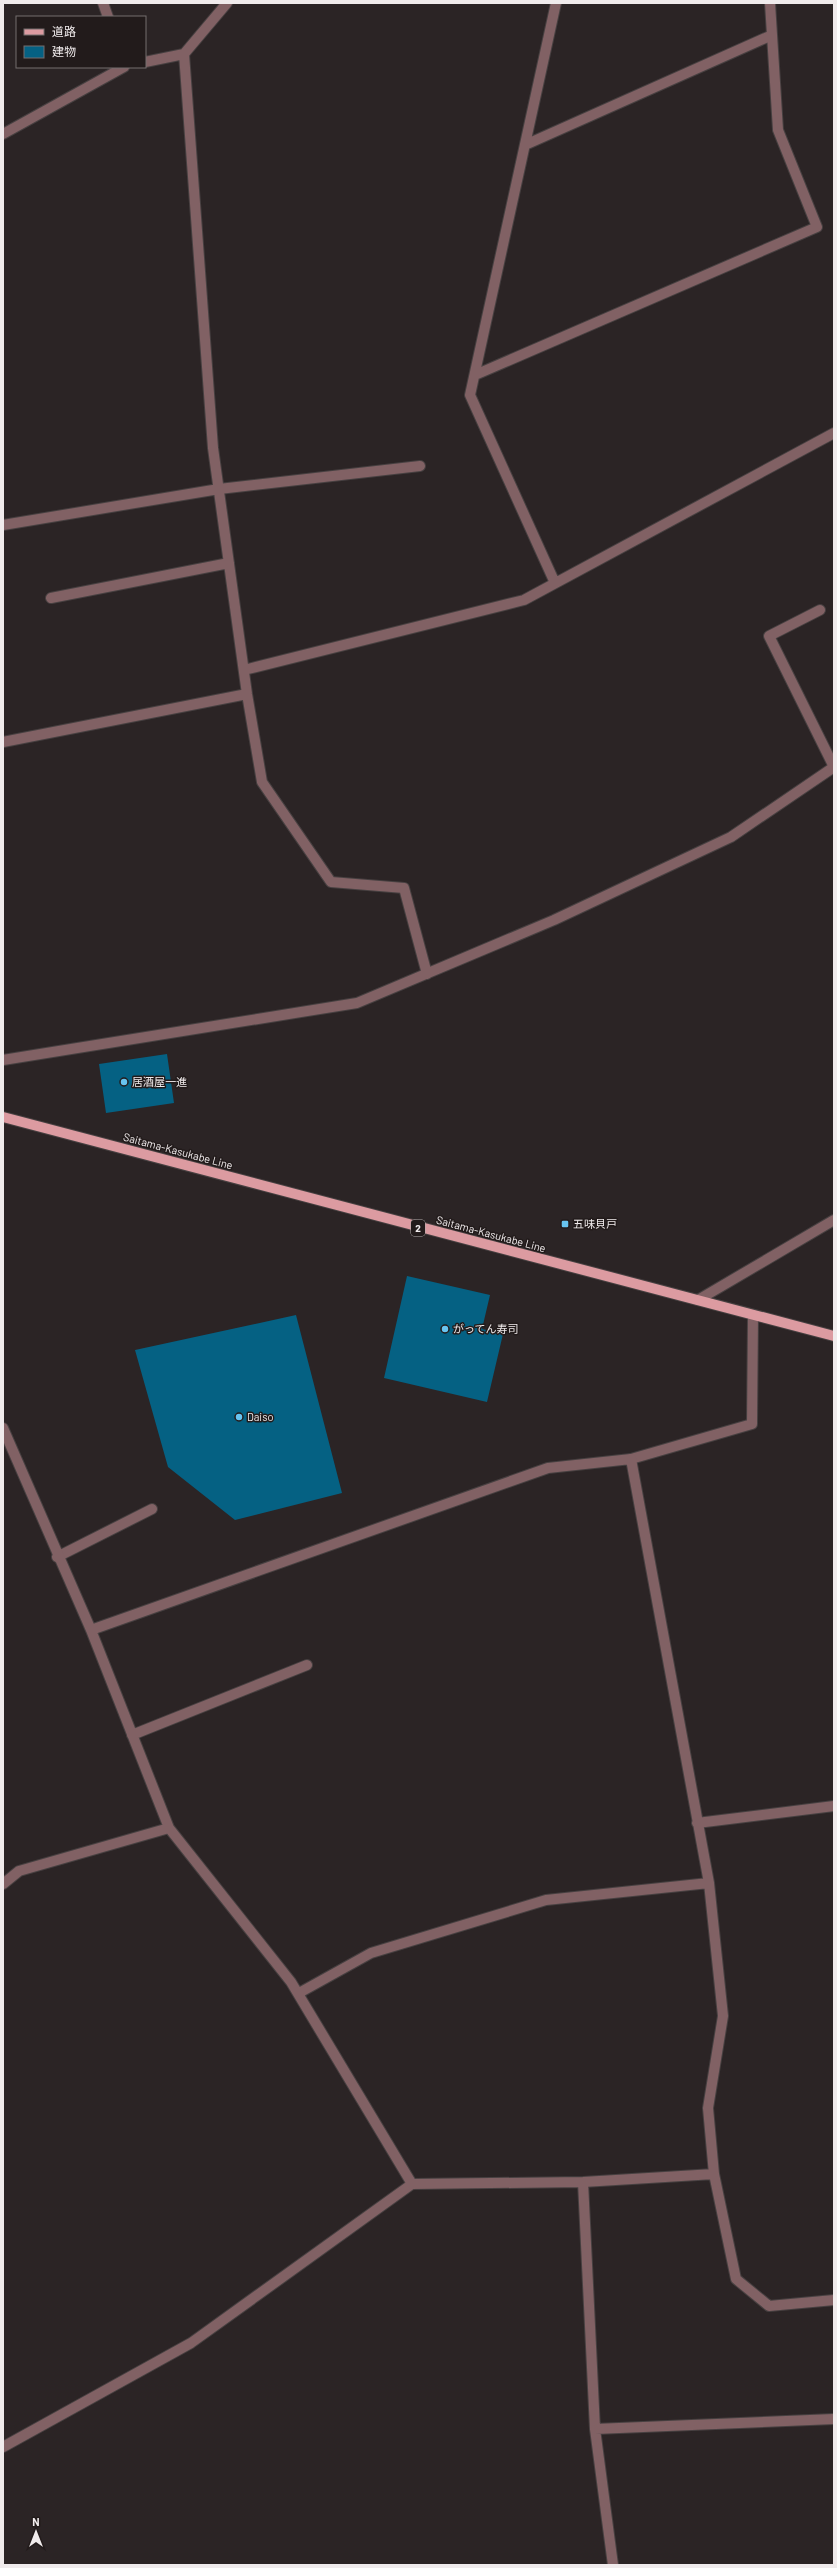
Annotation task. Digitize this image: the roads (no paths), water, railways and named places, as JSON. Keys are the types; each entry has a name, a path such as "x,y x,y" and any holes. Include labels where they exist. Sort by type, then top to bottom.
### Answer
{"main road":[{"name":"Saitama-Kasukabe Line","path":"3,1117 834,1336"}],"street":[{"path":"103,3 108,16"},
{"path":"146,62 184,54 227,3"},
{"path":"555,583 470,395 556,3"},
{"path":"474,375 817,227 778,130 770,3"},
{"path":"525,146 772,35"},
{"path":"184,54 213,448 247,694 262,782 331,882 404,888 427,974"},
{"path":"3,134 122,68"},
{"path":"244,670 524,600 834,433"},
{"path":"3,525 218,489 420,466"},
{"path":"51,598 229,563"},
{"path":"3,1059 357,1003 554,920 730,838 834,767 769,636 820,610"},
{"path":"3,742 247,694"},
{"path":"698,1300 834,1220"},
{"path":"91,1630 548,1468 631,1460 752,1424 753,1315"},
{"path":"3,1428 57,1557 91,1630 169,1828 299,1994 412,2184"},
{"path":"631,1460 709,1883 724,2016 708,2108 714,2174 736,2279 769,2306 834,2300"},
{"path":"57,1557 152,1509"},
{"path":"132,1735 307,1665"},
{"path":"697,1823 834,1806"},
{"path":"3,1884 19,1872 169,1828"},
{"path":"299,1994 371,1953 546,1900 709,1883"},
{"path":"3,2447 191,2343 412,2184 583,2182 714,2174"},
{"path":"583,2182 595,2429 613,2565"},
{"path":"595,2429 834,2419"}],"place":[{"name":"居酒屋一進","path":"124,1082"},
{"name":"五味貝戸","path":"565,1224"},
{"name":"がってん寿司","path":"445,1329"},
{"name":"Daiso","path":"239,1417"}]}
